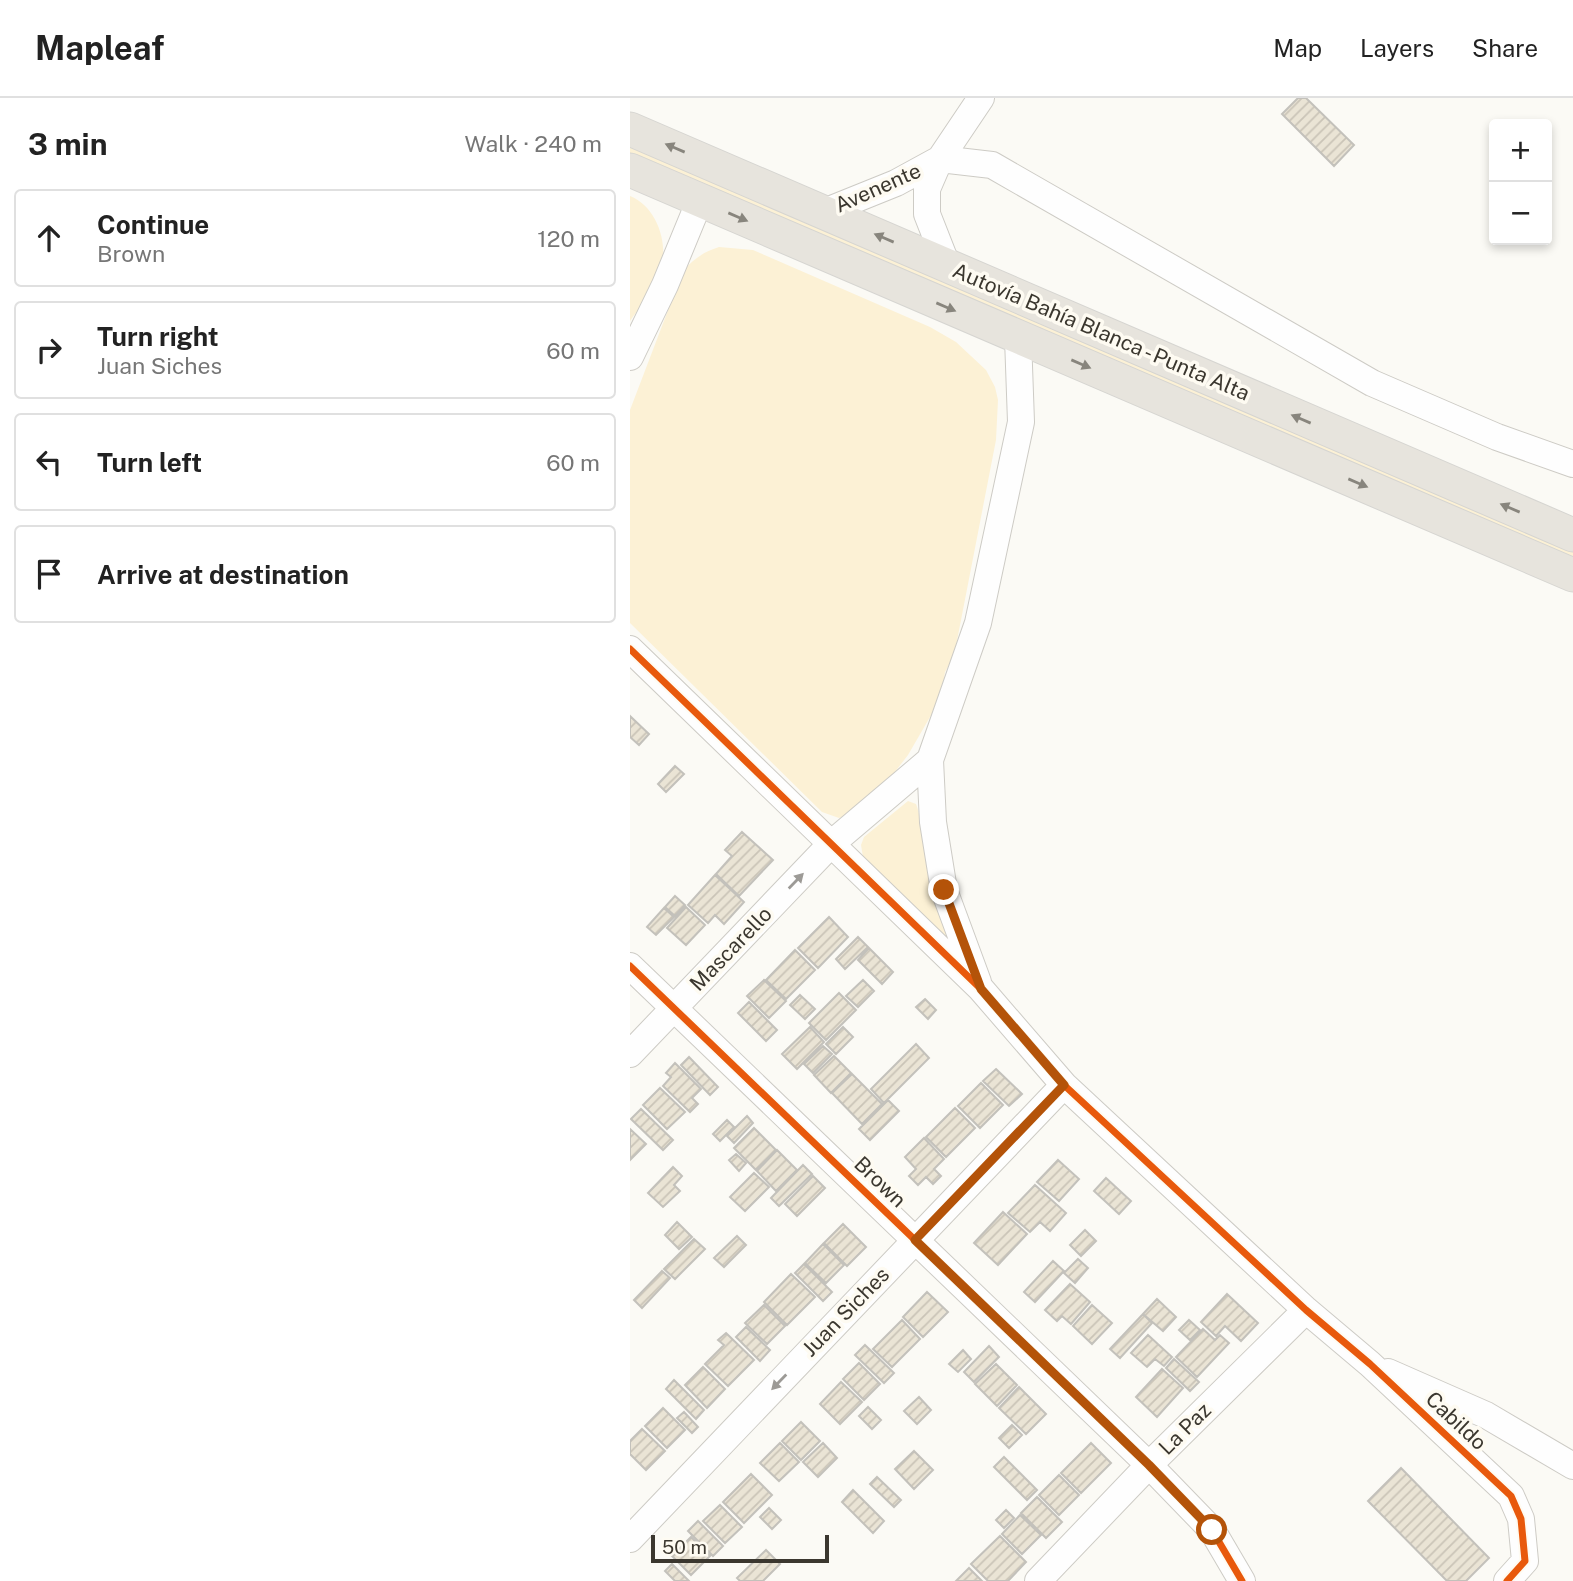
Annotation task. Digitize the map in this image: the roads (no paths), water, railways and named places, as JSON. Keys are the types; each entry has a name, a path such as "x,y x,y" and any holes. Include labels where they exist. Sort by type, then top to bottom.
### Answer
{"main road":[{"name":"Autovía Bahía Blanca - Punta Alta","path":"630,129 1573,535"},
{"name":"Autovía Bahía Blanca - Punta Alta","path":"630,170 1573,575"}],"street":[{"name":"Avenente","path":"824,212 896,183 940,159 981,98"},
{"path":"947,265 927,214 927,189 940,159 992,164 1372,383 1497,437 1573,464"},
{"path":"630,357 665,285 700,200"},
{"path":"981,989 944,890 933,822 930,760 978,623 1021,422 1018,338"},
{"name":"Cabildo","path":"630,649 981,989 1064,1085 1511,1496 1521,1519 1525,1561 1507,1581"},
{"name":"Mascarello","path":"630,1054 831,844 930,760"},
{"name":"Brown","path":"630,966 1149,1465 1212,1530 1242,1581"},
{"name":"Juan Siches","path":"630,1539 1064,1085"},
{"name":"La Paz","path":"1038,1581 1149,1465 1306,1310"},
{"path":"1370,1364 1486,1416 1573,1466"}]}
